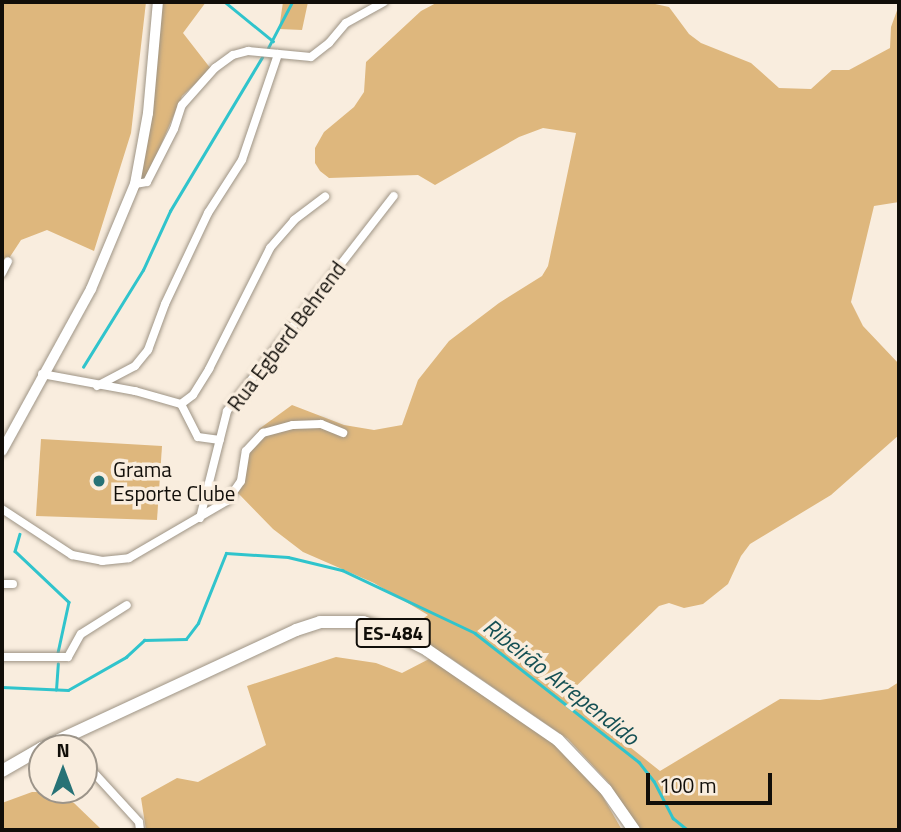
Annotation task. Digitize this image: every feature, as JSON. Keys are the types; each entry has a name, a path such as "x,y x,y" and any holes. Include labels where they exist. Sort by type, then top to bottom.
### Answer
{"main road":[{"path":"2,448 91,289 135,184 148,113 158,2"},
{"name":"ES-484","path":"87,734 237,657 320,622 363,622 392,632 474,680 558,740 606,790 634,830"},
{"name":"ES-484","path":"2,771 28,756"}],"street":[{"path":"135,184 147,182 174,128 181,105 215,68 233,55 248,51 311,57 329,43 346,23 384,2"},
{"path":"97,386 135,366 148,350 165,304 208,214 242,160 278,54"},
{"name":"Rua Egberd Behrend","path":"200,518 227,411 394,196"},
{"path":"181,404 193,395 209,369 270,248 294,220 325,197"},
{"path":"2,273 8,261"},
{"path":"42,374 135,391 181,404 198,438 220,440"},
{"path":"2,509 72,555 102,561 129,558 227,501 241,481 246,451 263,433 293,425 321,424 343,433"},
{"path":"2,584 13,584"},
{"path":"2,657 68,657 81,634 127,606"},
{"path":"98,777 139,822 140,830"}],"shaded area":[{"path":"2,2 146,2 131,133 94,251 47,230 21,240 2,269"},
{"path":"159,2 206,2 183,33 211,69 182,96 138,191 132,196"},
{"path":"283,2 308,2 302,30 279,29"},
{"path":"438,2 646,2 669,7 689,34 701,43 751,63 779,88 811,89 832,70 849,70 890,48 891,27 899,5 899,202 874,206 851,302 863,326 899,364 899,435 831,495 750,544 741,556 728,584 703,604 684,608 669,603 659,606 566,696 660,771 780,699 820,700 888,689 899,682 899,830 635,830 609,783 568,739 449,657 403,633 428,615 374,583 303,552 273,529 237,492 248,452 259,429 292,405 344,425 374,430 402,425 418,380 449,341 499,303 542,276 548,266 576,133 543,128 519,137 435,185 418,175 329,178 315,163 315,148 324,132 354,107 364,92 366,62 421,11"},
{"name":"Grama Esporte Clube","path":"41,439 162,446 157,520 36,516"},
{"path":"336,657 376,663 402,673 429,659 561,748 599,790 622,830 146,830 141,798 177,778 198,782 266,745 247,686"},
{"path":"28,793 28,804 75,804 102,830 2,830 2,803"}],"waterway":[{"path":"225,2 273,41"},
{"path":"268,48 292,2"},
{"path":"83,367 143,270 170,211 262,57"},
{"path":"20,534 15,551 69,602 58,653"},
{"name":"Ribeirão Arrependido","path":"2,687 68,690 126,657 144,640 186,639 198,623 226,553 288,557 342,570 475,633 639,762 654,781 673,818 688,830"},
{"path":"56,690 58,664"}],"place":[{"name":"Grama Esporte Clube","path":"99,481"}]}
